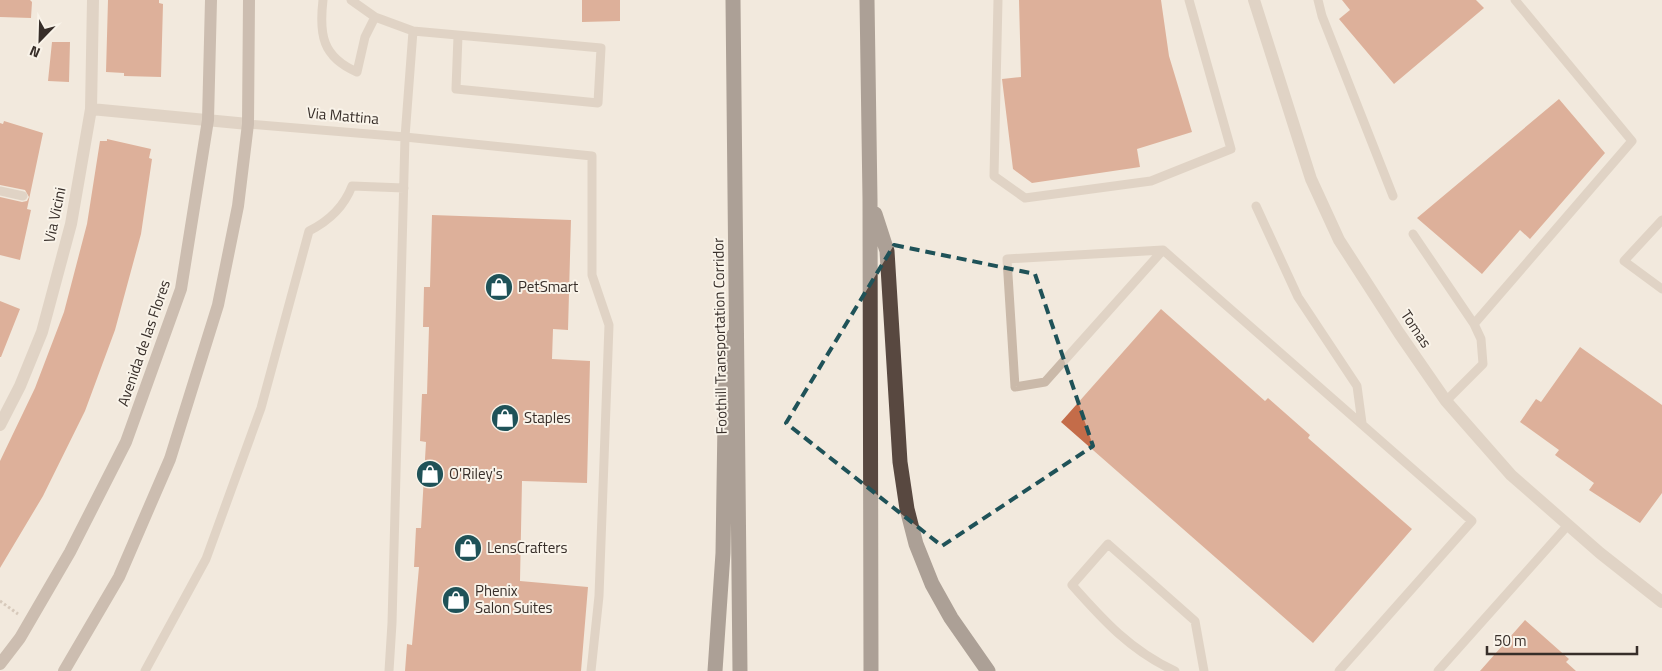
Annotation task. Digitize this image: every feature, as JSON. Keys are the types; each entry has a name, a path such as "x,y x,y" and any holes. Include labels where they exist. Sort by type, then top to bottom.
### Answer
{"highway":[{"name":"Foothill Transportation Corridor","path":"733,0 738,327 740,671"},
{"path":"867,0 870,199 871,671"},
{"path":"870,199 887,251 900,462 907,509 916,544 932,584 956,626 988,671"},
{"path":"715,671 723,553 726,356 738,327"}],"main road":[{"name":"Avenida de las Flores","path":"0,664 20,638 70,552 126,442 181,289 208,120 211,0"},
{"path":"64,671 119,577 170,459 218,305 238,206 248,124 249,0"}],"street":[{"name":"Via Vicini","path":"0,425 20,386 42,332 71,224 91,109 93,0"},
{"name":"Tomas","path":"1254,0 1311,179 1339,240 1446,400 1511,475 1568,525 1662,602"},
{"name":"Via Mattina","path":"91,109 248,124"}],"lane":[{"path":"323,0 320,25 324,41 334,56 345,67 357,72 365,37 375,17"},
{"path":"351,0 375,17 413,31 601,48 598,103 456,89 458,36"},
{"path":"998,0 994,176 1025,198 1151,181 1231,149 1189,0"},
{"path":"1318,0 1322,16 1393,196"},
{"path":"1474,324 1632,142 1515,0"},
{"path":"389,671 392,624 405,137 413,31"},
{"name":"Via Mattina","path":"248,124 405,137 592,156 592,275 609,325 599,596 591,671"},
{"path":"145,671 206,558 212,543 261,408 309,231 320,226 342,207 352,186 404,188"},
{"path":"0,191 24,196"},
{"path":"1256,206 1298,297 1358,386 1362,423"},
{"path":"1662,220 1624,261 1662,289"},
{"path":"1413,234 1474,324 1481,339 1483,364 1446,400"},
{"path":"1164,250 1044,382 1015,387 1007,259 1164,250 1362,423 1472,521 1339,671"},
{"path":"1438,671 1568,525"},
{"path":"1175,671 1155,662 1112,630 1072,585 1108,544 1195,621 1204,671"}],"highlighted area":[{"path":"894,245 1035,274 1093,446 942,546 786,423"}],"building":[{"path":"0,0 30,0 32,2 31,18 0,17"},
{"path":"108,0 159,0 159,3 163,4 161,77 124,76 124,73 106,72"},
{"path":"582,0 620,0 620,21 582,22"},
{"path":"1019,0 1161,0 1169,56 1192,132 1137,149 1140,167 1032,183 1013,169 1002,79 1021,77"},
{"path":"1342,0 1476,0 1484,8 1394,84 1339,19 1350,10"},
{"path":"52,42 70,42 69,82 48,81"},
{"path":"1559,99 1605,153 1530,239 1520,230 1482,274 1417,218"},
{"path":"4,121 43,133 27,209 31,210 20,260 0,255 0,197 22,202 27,201 29,197 25,190 0,185 0,123 3,124"},
{"path":"107,139 151,149 149,158 152,159 141,234 115,330 85,411 43,496 0,568 0,461 35,388 64,312 87,224 100,141 107,141"},
{"path":"432,215 571,220 568,330 553,329 552,359 590,361 587,483 522,481 520,581 588,587 581,671 405,671 407,644 412,645 419,567 414,567 416,528 421,528 426,442 420,441 422,394 427,394 429,327 423,327 424,287 430,287"},
{"path":"0,301 20,309 1,357 0,357"},
{"path":"1161,309 1265,401 1268,398 1310,435 1308,438 1412,529 1313,643 1061,422"},
{"path":"1580,347 1662,405 1662,493 1640,523 1589,490 1594,483 1555,455 1559,450 1520,422 1536,399 1541,402"},
{"path":"1525,620 1569,659 1566,662 1576,671 1480,671"}],"place":[{"name":"PetSmart","path":"499,287"},
{"name":"Staples","path":"505,418"},
{"name":"O'Riley's","path":"430,474"},
{"name":"LensCrafters","path":"468,548"},
{"name":"Phenix Salon Suites","path":"456,600"}]}
